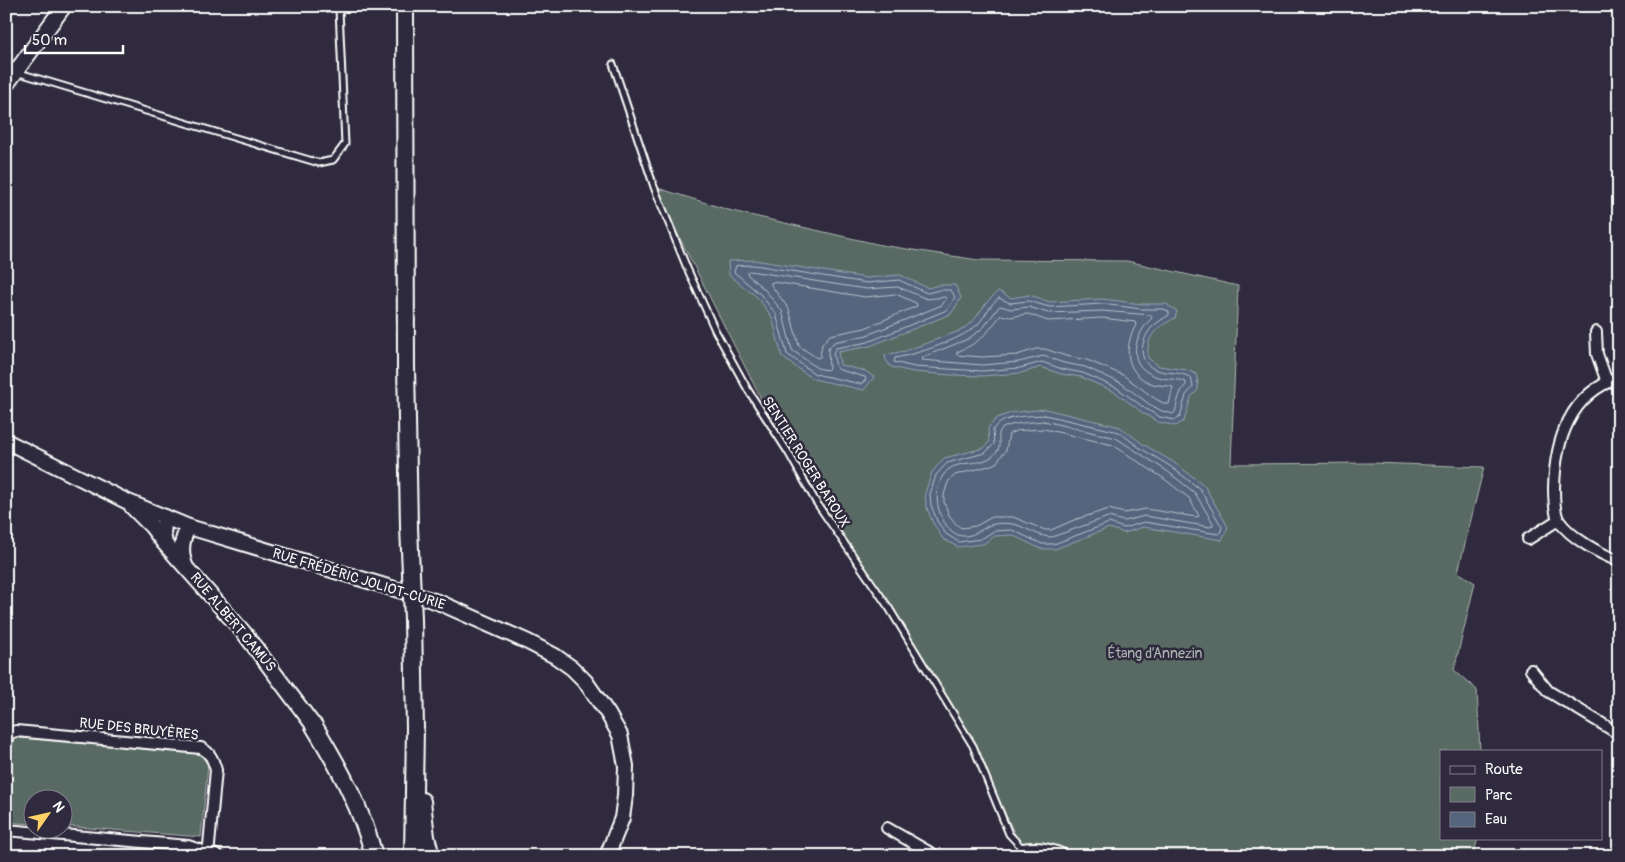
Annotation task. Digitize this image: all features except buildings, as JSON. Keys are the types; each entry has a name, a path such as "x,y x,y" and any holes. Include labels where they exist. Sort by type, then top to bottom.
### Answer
{"main road":[{"path":"406,6 406,364 415,728 412,856"},
{"path":"314,726 330,751 357,803 374,856"},
{"path":"415,728 426,837 431,856"}],"street":[{"path":"9,80 64,6"},
{"path":"1596,332 1597,354 1607,382"},
{"path":"1619,378 1607,382 1588,394 1570,416 1559,449 1554,498 1558,520 1578,539 1619,562"},
{"name":"RUE FRÉDÉRIC JOLIOT-CURIE","path":"6,441 126,501 189,527 438,602 528,642 572,668 585,681 620,735 626,766 622,818 607,856"},
{"name":"RUE ALBERT CAMUS","path":"126,501 144,518 172,554 185,565 263,656 314,726"},
{"path":"165,517 163,533 165,544"},
{"path":"1528,539 1558,520"},
{"path":"185,565 181,555 182,544 189,527"},
{"path":"1531,670 1548,691 1619,734"},
{"name":"RUE DES BRUYÈRES","path":"6,747 7,735 10,732 16,731 201,748 212,757 216,770 212,855 188,846 6,830"},
{"path":"887,828 936,856"},
{"path":"1020,852 1035,847 1055,851 1066,856"}],"lane":[{"path":"9,80 319,163 334,160 345,144 339,9"},
{"name":"SENTIER ROGER BAROUX","path":"614,64 654,187 715,330 748,390 788,452 816,502 889,608 973,746 1009,834 1020,852"}],"green space":[{"name":"Étang d’Annezin","path":"654,187 732,211 881,245 978,260 1127,261 1238,286 1231,464 1373,463 1484,467 1458,572 1475,583 1454,670 1477,690 1480,750 1440,750 1440,840 1477,840 1473,856 1077,856 1051,845 1021,847 973,746 788,452"},
{"path":"11,737 200,754 208,765 201,837 72,827 72,790 22,790 22,823 6,822"}],"water":[{"path":"754,260 867,278 900,275 928,288 939,285 955,285 961,298 951,314 870,346 838,352 840,365 865,371 874,377 864,390 813,379 782,357 772,317 757,297 729,275 728,261"},
{"path":"998,291 1011,298 1029,295 1049,302 1102,299 1142,304 1166,304 1177,311 1175,318 1162,325 1154,333 1149,343 1148,358 1159,366 1187,370 1196,374 1198,390 1191,397 1184,421 1176,426 1158,422 1115,392 1081,377 1061,374 1041,367 1021,373 982,376 951,375 913,372 891,367 886,360 885,355 905,351 962,330 974,320"},
{"path":"1045,409 1120,427 1143,444 1173,462 1204,485 1228,527 1222,540 1143,527 1124,533 1109,528 1055,549 1041,549 1012,535 995,536 983,544 958,547 943,539 933,523 926,506 925,493 932,472 944,458 984,448 989,442 988,428 997,418 1011,413"}]}
